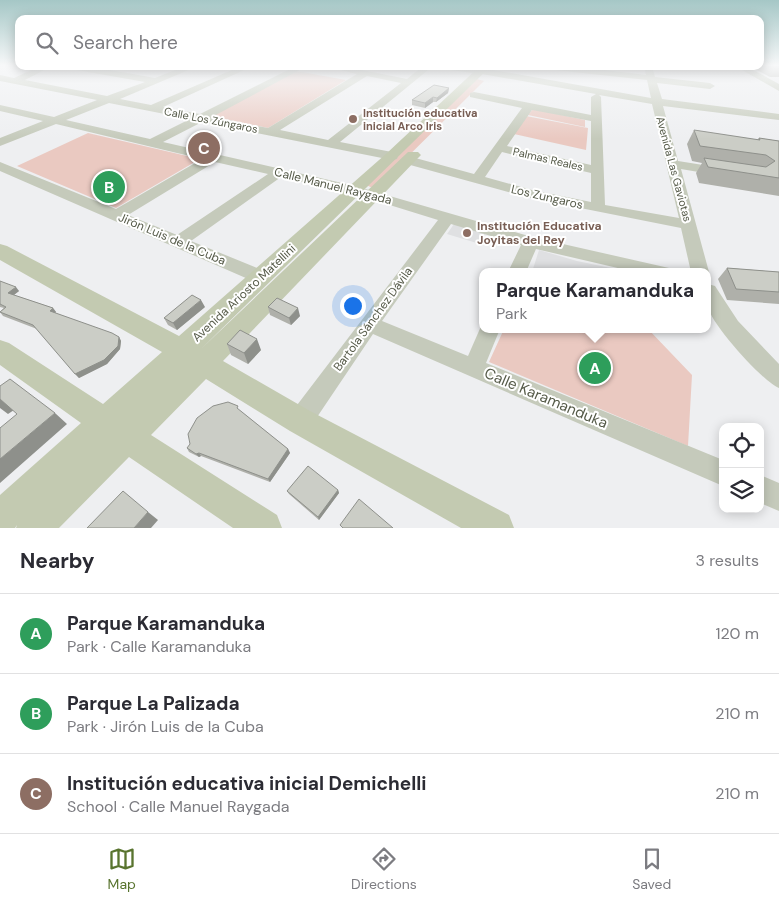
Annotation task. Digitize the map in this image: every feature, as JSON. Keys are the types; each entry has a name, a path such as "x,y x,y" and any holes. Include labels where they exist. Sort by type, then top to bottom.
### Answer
{"main road":[{"name":"Avenida Ariosto Matellini","path":"0,518 116,430 364,193 392,156 465,90"},
{"name":"Avenida Ariosto Matellini","path":"193,357 261,278 364,193 408,160 474,95 477,90"},
{"path":"0,251 193,357 300,422 496,528"},
{"path":"0,351 264,528"},
{"name":"Avenida Ariosto Matellini","path":"34,528 116,430"}],"street":[{"name":"Calle Los Zúngaros","path":"61,90 392,156"},
{"path":"0,142 135,90"},
{"path":"153,108 195,90"},
{"path":"152,142 258,90"},
{"path":"271,132 339,90"},
{"path":"331,143 400,90"},
{"path":"563,90 596,97 779,118"},
{"path":"582,90 657,104 779,122"},
{"name":"Avenida Las Gaviotas","path":"654,90 699,268"},
{"path":"474,95 596,119"},
{"path":"596,97 598,208"},
{"path":"476,179 529,106"},
{"name":"Calle Manuel Raygada","path":"0,108 364,193 530,242 646,268"},
{"name":"Palmas Reales","path":"499,148 597,170"},
{"path":"117,215 214,157"},
{"name":"Los Zungaros","path":"408,160 476,179 598,208 688,224"},
{"path":"674,164 737,174"},
{"name":"Jirón Luis de la Cuba","path":"0,166 180,241 261,278"},
{"path":"180,241 278,173"},
{"name":"Bartola Sánchez Dávila","path":"300,422 368,324 447,218"},
{"path":"518,268 530,242"},
{"path":"711,297 739,339 779,378"},
{"name":"Calle Karamanduka","path":"368,324 719,471"},
{"path":"473,368 488,333"},
{"path":"764,491 779,497"}],"shaded area":[{"path":"261,90 330,90 268,128 211,116"},
{"path":"466,90 475,90 375,189 366,185"},
{"path":"533,109 585,120 585,127 528,115"},
{"path":"526,116 588,128 586,150 514,134"},
{"path":"88,133 200,159 116,208 17,166"},
{"name":"Institución Educativa Joyitas del Rey","path":"454,224 486,233 480,244 447,234"},
{"path":"539,250 611,268 533,268"},
{"path":"502,333 652,333 692,375 688,446 489,362"}],"building":[{"path":"427,90 447,90 437,98 433,97 425,103 412,100"},
{"path":"694,130 779,141 779,178 708,167 704,158 766,167 775,161 766,155 700,146"},
{"path":"727,268 779,272 779,292 736,289"},
{"path":"0,281 16,287 8,293 53,308 50,311 112,333 119,337 118,346 104,360 75,374 33,325 0,312 6,307 0,304"},
{"path":"192,295 201,300 173,323 164,318"},
{"path":"277,298 298,308 289,318 268,307"},
{"path":"240,330 257,339 244,353 227,344"},
{"path":"10,379 55,413 0,459 0,428 17,414 0,399 0,386"},
{"path":"228,402 238,406 237,408 288,449 268,479 199,453 196,454 187,448 190,444 188,434 197,418 213,406"},
{"path":"308,466 338,490 318,517 287,491"},
{"path":"123,491 148,512 134,528 87,528"},
{"path":"359,499 393,528 343,528 340,525"}],"place":[{"name":"Institución educativa inicial Arco Iris","path":"353,119"},
{"name":"Institución educativa inicial Demichelli","path":"204,148"},
{"name":"Parque La Palizada","path":"109,187"},
{"name":"Institución Educativa Joyitas del Rey","path":"467,233"},
{"name":"Parque Karamanduka","path":"595,368"}]}
